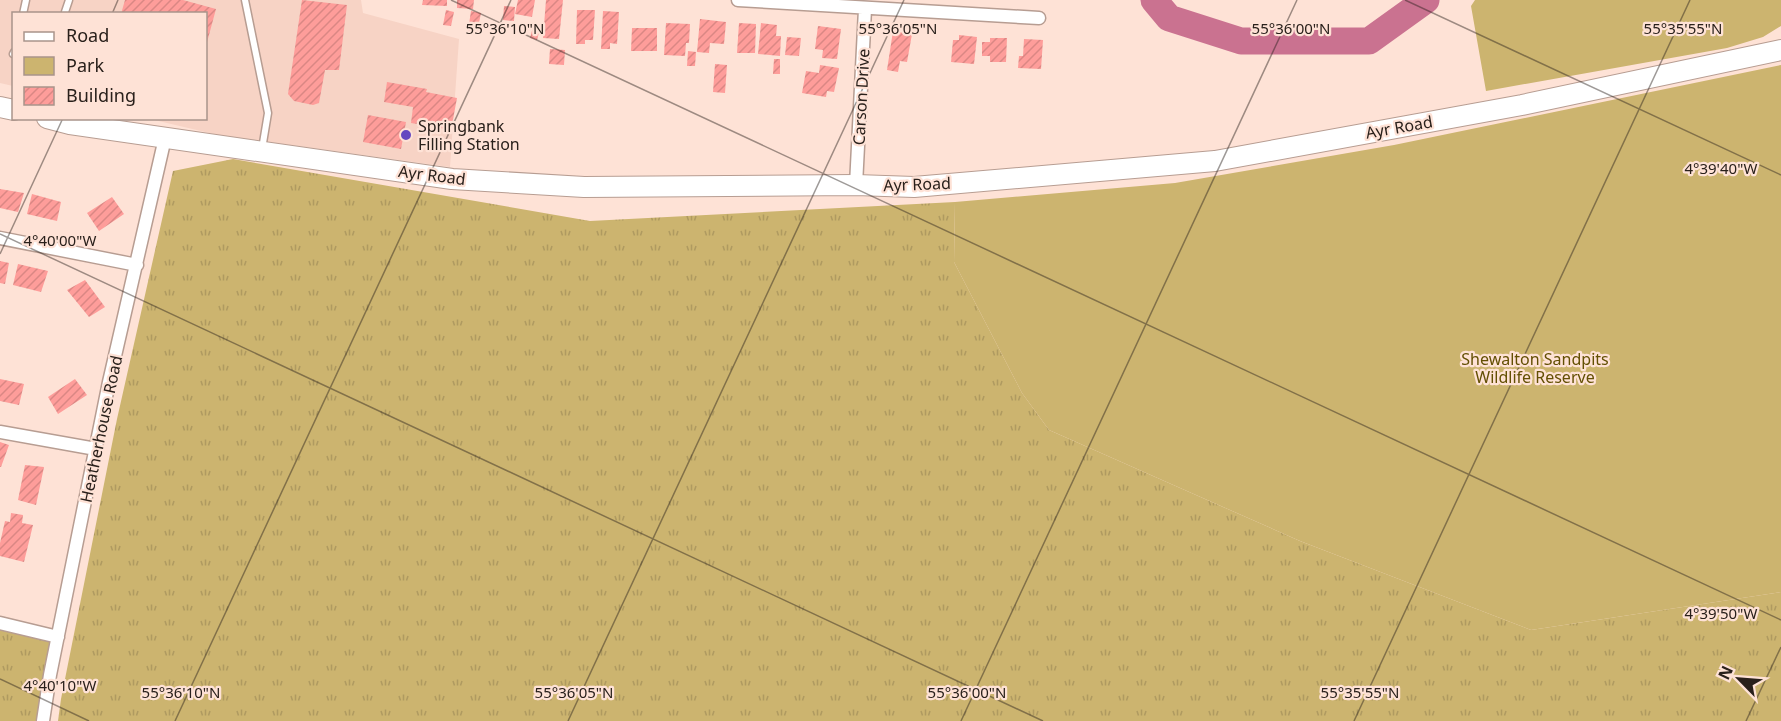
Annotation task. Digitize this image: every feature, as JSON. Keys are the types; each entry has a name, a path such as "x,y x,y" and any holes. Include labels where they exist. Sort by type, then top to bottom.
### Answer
{"main road":[{"name":"Ayr Road","path":"55,120 261,153 452,179 584,187 856,185 914,187 1215,160 1522,105 1781,50"}],"street":[{"path":"738,0 1039,18"},
{"name":"Carson Drive","path":"856,185 865,9"},
{"name":"Heatherhouse Road","path":"43,721 96,449 165,138"},
{"path":"0,238 137,265"},
{"path":"0,432 96,449"},
{"path":"0,624 58,637"}],"lane":[{"path":"65,12 69,0"},
{"path":"245,0 268,113 261,153"}],"shaded area":[{"path":"0,0 361,0 363,13 459,39 450,167 218,135 154,120 207,120 207,12 12,12 12,86 0,83"}],"green space":[{"path":"1475,0 1781,0 1781,26 1763,37 1727,48 1486,91 1471,6"},
{"name":"Shewalton Sandpits Wildlife Reserve","path":"1781,65 1781,592 1531,630 1300,541 1049,430 1022,393 954,262 955,202 1175,183 1394,145"},
{"path":"233,159 590,221 955,202 954,262 1022,393 1049,430 1300,541 1531,630 1781,592 1781,721 58,721 117,419 173,171"},
{"path":"0,627 54,640 40,721 0,721"}],"building":[{"path":"125,0 183,0 216,9 207,42 207,12 122,12"},
{"path":"302,0 347,5 339,70 325,70 319,103 313,105 294,101 288,94"},
{"path":"423,0 447,0 447,6 422,5"},
{"path":"457,0 474,0 473,9 457,8"},
{"path":"518,0 535,0 532,17 515,14"},
{"path":"546,0 563,0 559,39 543,38"},
{"path":"504,6 515,7 514,21 503,20"},
{"path":"446,10 454,12 451,26 443,25"},
{"path":"577,10 595,10 593,40 585,40 585,44 576,44"},
{"path":"471,11 481,13 477,33 468,31"},
{"path":"603,11 619,12 617,44 610,43 610,49 601,49"},
{"path":"700,19 726,22 724,44 710,43 709,53 697,52"},
{"path":"534,23 541,25 537,40 530,38"},
{"path":"666,23 690,24 689,43 686,43 685,56 664,55"},
{"path":"739,23 756,24 755,53 737,53"},
{"path":"761,23 777,25 776,36 781,36 780,56 758,54"},
{"path":"818,26 841,29 837,59 822,58 823,50 815,49"},
{"path":"632,28 657,28 657,51 631,51"},
{"path":"893,31 912,34 907,62 900,61 898,72 887,70"},
{"path":"959,35 977,37 974,64 951,62 953,40 959,40"},
{"path":"787,37 801,38 799,56 785,55"},
{"path":"990,38 1007,38 1006,62 990,62 990,56 982,56 982,42 990,42"},
{"path":"1024,39 1043,40 1041,69 1018,68 1019,56 1023,56"},
{"path":"550,49 565,50 564,65 549,64"},
{"path":"688,51 696,52 695,66 687,66"},
{"path":"774,59 780,59 780,74 773,74"},
{"path":"715,64 727,65 725,93 713,92"},
{"path":"820,65 839,68 834,92 827,91 826,97 802,93 806,71 819,73"},
{"path":"387,82 427,89 426,92 457,98 451,130 411,123 413,107 384,102"},
{"path":"368,115 406,122 401,149 363,142"},
{"path":"0,189 24,193 18,212 0,208"},
{"path":"32,194 61,202 57,221 27,214"},
{"path":"112,197 124,214 99,231 87,213"},
{"path":"0,261 9,263 5,284 0,283"},
{"path":"18,264 48,271 41,292 13,285"},
{"path":"85,280 105,307 89,317 67,290"},
{"path":"0,379 24,384 19,405 0,401"},
{"path":"75,379 87,395 58,414 48,397"},
{"path":"0,442 9,445 1,467 0,467"},
{"path":"25,465 44,467 36,505 18,500"},
{"path":"11,513 23,515 22,523 33,525 24,562 0,556 0,543 5,521 10,522"}],"waterway":[{"path":"1154,0 1169,18 1241,41 1369,41 1426,0"}],"place":[{"name":"Springbank Filling Station","path":"406,135"}]}
